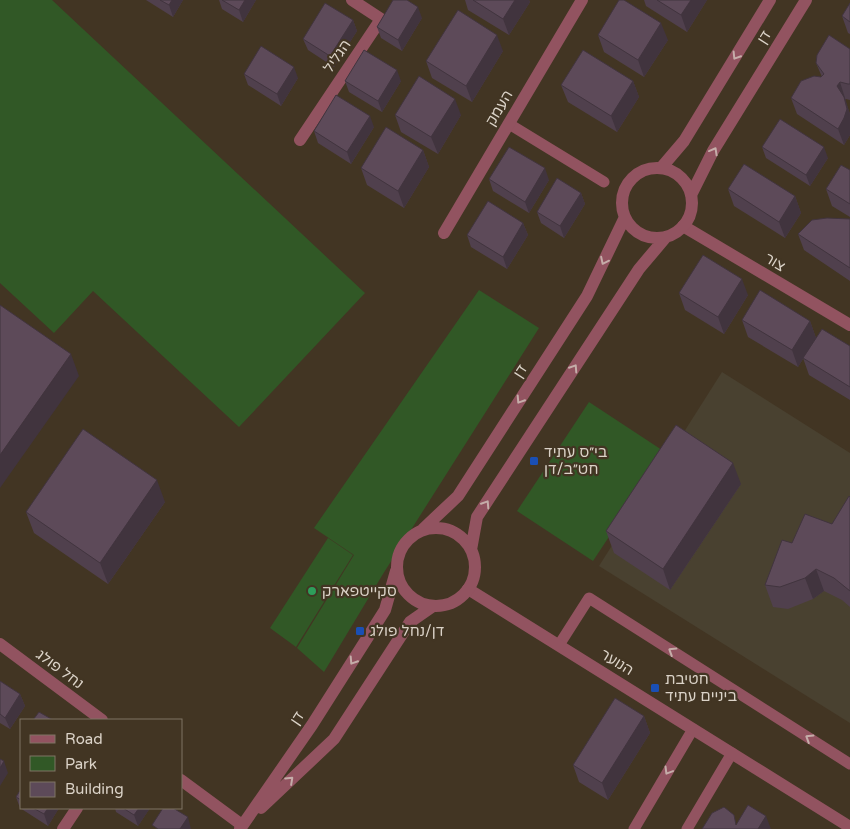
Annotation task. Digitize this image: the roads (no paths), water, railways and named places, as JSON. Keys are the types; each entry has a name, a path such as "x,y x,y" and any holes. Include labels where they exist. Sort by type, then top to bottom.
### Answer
{"street":[{"name":"הגליל","path":"300,140 381,19 352,0"},
{"name":"העמק","path":"444,233 582,0"},
{"name":"דן","path":"661,168 684,141 770,0"},
{"name":"דן","path":"691,195 714,150 806,0"},
{"path":"661,168 678,174 686,184 691,195 690,216 678,232 666,237 654,238 637,232 628,224 622,205 623,193 628,183 637,174 648,169 661,168"},
{"name":"דן","path":"423,529 458,496 587,296 625,217"},
{"name":"צור","path":"683,226 850,325"},
{"path":"471,550 477,517 639,269 666,237"},
{"path":"437,527 450,530 462,537 471,550 475,563 474,577 468,589 459,599 446,605 433,606 420,603 408,595 400,584 396,571 397,557 403,545 411,536 423,529 437,527"},
{"name":"דן","path":"241,827 312,725 385,610 396,571"},
{"name":"הנוער","path":"468,589 850,826"},
{"path":"182,781 241,827 334,739 410,622 433,606"},
{"name":"נחל פולג","path":"0,644 101,719"},
{"path":"62,829 76,809"}],"lane":[{"path":"509,124 604,182"},
{"path":"559,645 588,598 850,764"},
{"path":"634,829 693,729"},
{"path":"687,829 732,753"}],"place":[{"name":"בי״ס עתיד חט״ב/דן","path":"534,461"},
{"name":"סקייטפארק","path":"312,591"},
{"name":"דן/נחל פולג","path":"360,631"},
{"name":"חטיבת ביניים עתיד","path":"655,688"}]}
